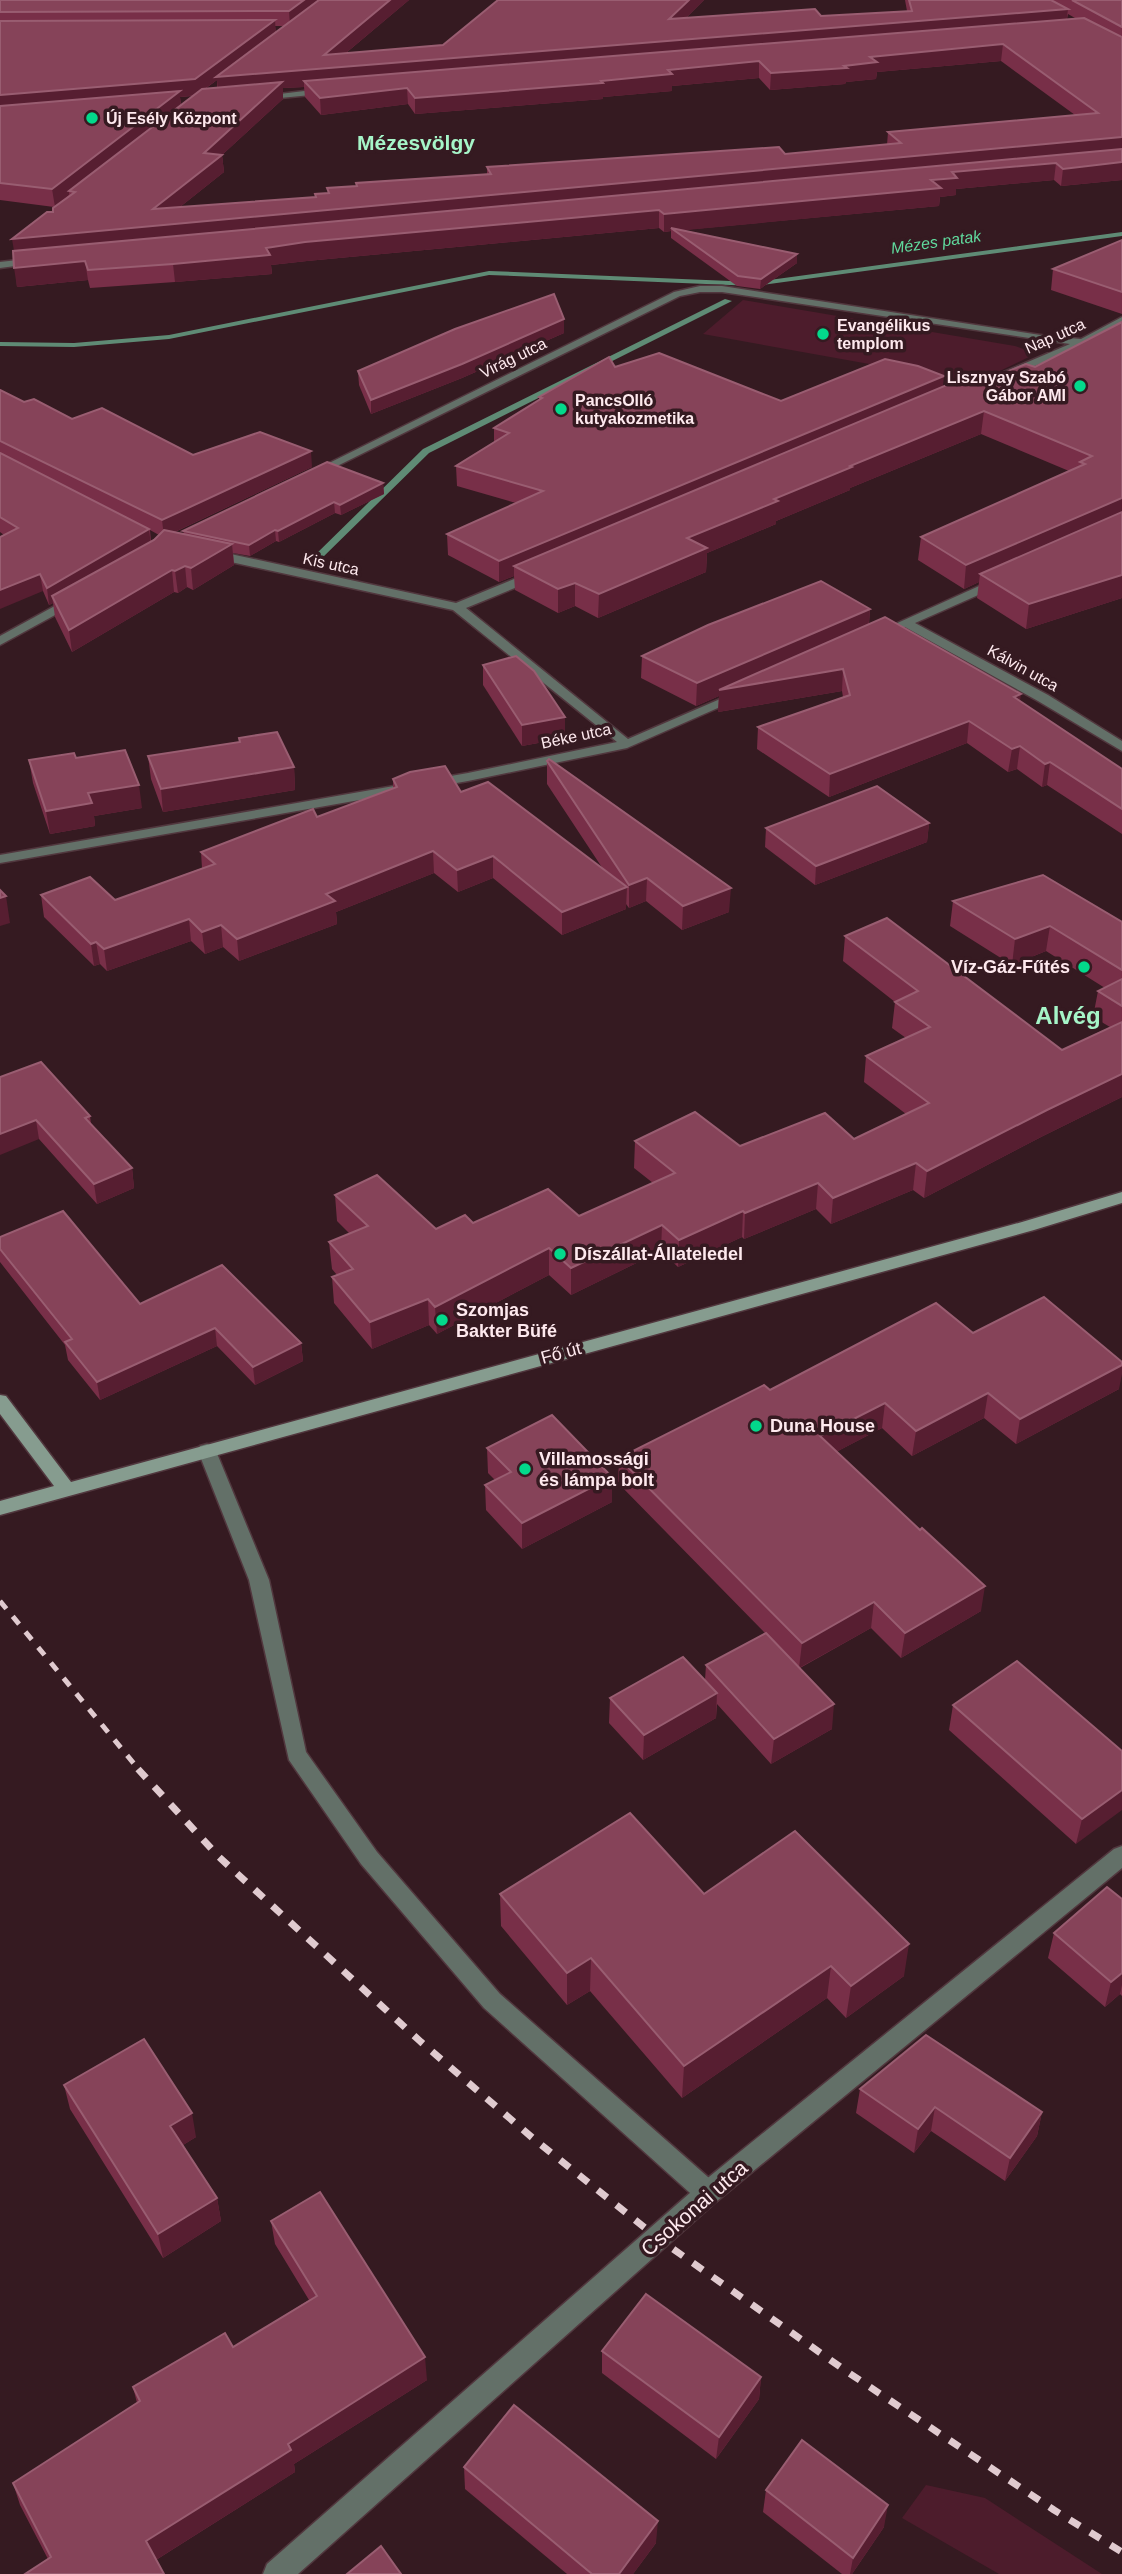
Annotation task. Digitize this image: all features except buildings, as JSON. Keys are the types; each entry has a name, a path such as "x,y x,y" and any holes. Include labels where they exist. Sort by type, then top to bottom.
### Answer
{"main road":[{"name":"Fő út","path":"0,1508 1028,1226 1122,1197"},
{"path":"0,1401 67,1490"}],"street":[{"path":"247,98 343,89"},
{"path":"0,265 45,260"},
{"name":"Virág utca","path":"300,480 677,294 700,289 722,289 1047,339 1083,342"},
{"name":"Nap utca","path":"993,380 1083,342 1122,320"},
{"name":"Kis utca","path":"198,551 457,607 627,744"},
{"path":"457,607 543,571"},
{"path":"869,639 1014,574"},
{"path":"0,641 81,595"},
{"name":"Kálvin utca","path":"906,622 1043,698 1122,747"},
{"name":"Béke utca","path":"0,859 468,777 627,744 758,687"},
{"path":"207,1451 259,1580 296,1754 369,1858 492,2001 708,2193"},
{"name":"Csokonai utca","path":"277,2574 708,2193 1122,1855"},
{"path":"1094,1878 1112,1893"}],"shaded area":[{"path":"743,300 1015,346 1026,350 1031,356 975,383 703,334"},
{"path":"926,2485 985,2498 1102,2574 999,2574 902,2518"}],"waterway":[{"name":"Mézes patak","path":"754,284 1122,234"},
{"path":"0,344 74,345 169,337 489,273 751,283"},
{"path":"316,559 426,451 728,301"}],"railway":[{"path":"0,1601 140,1771"},
{"path":"138,1769 219,1857 421,2042 535,2140 659,2239 846,2371 1054,2510 1122,2552"}],"place":[{"name":"Új Esély Központ","path":"92,118"},
{"name":"Evangélikus templom","path":"823,334"},
{"name":"Lisznyay Szabó Gábor AMI","path":"1080,386"},
{"name":"PancsOlló kutyakozmetika","path":"561,409"},
{"name":"Víz-Gáz-Fűtés","path":"1084,967"},
{"name":"Díszállat-Állateledel","path":"560,1254"},
{"name":"Szomjas Bakter Büfé","path":"442,1320"},
{"name":"Duna House","path":"756,1426"},
{"name":"Villamossági és lámpa bolt","path":"525,1469"}],"district":[{"name":"Mézesvölgy","path":"416,142"},
{"name":"Alvég","path":"1068,1015"}]}
